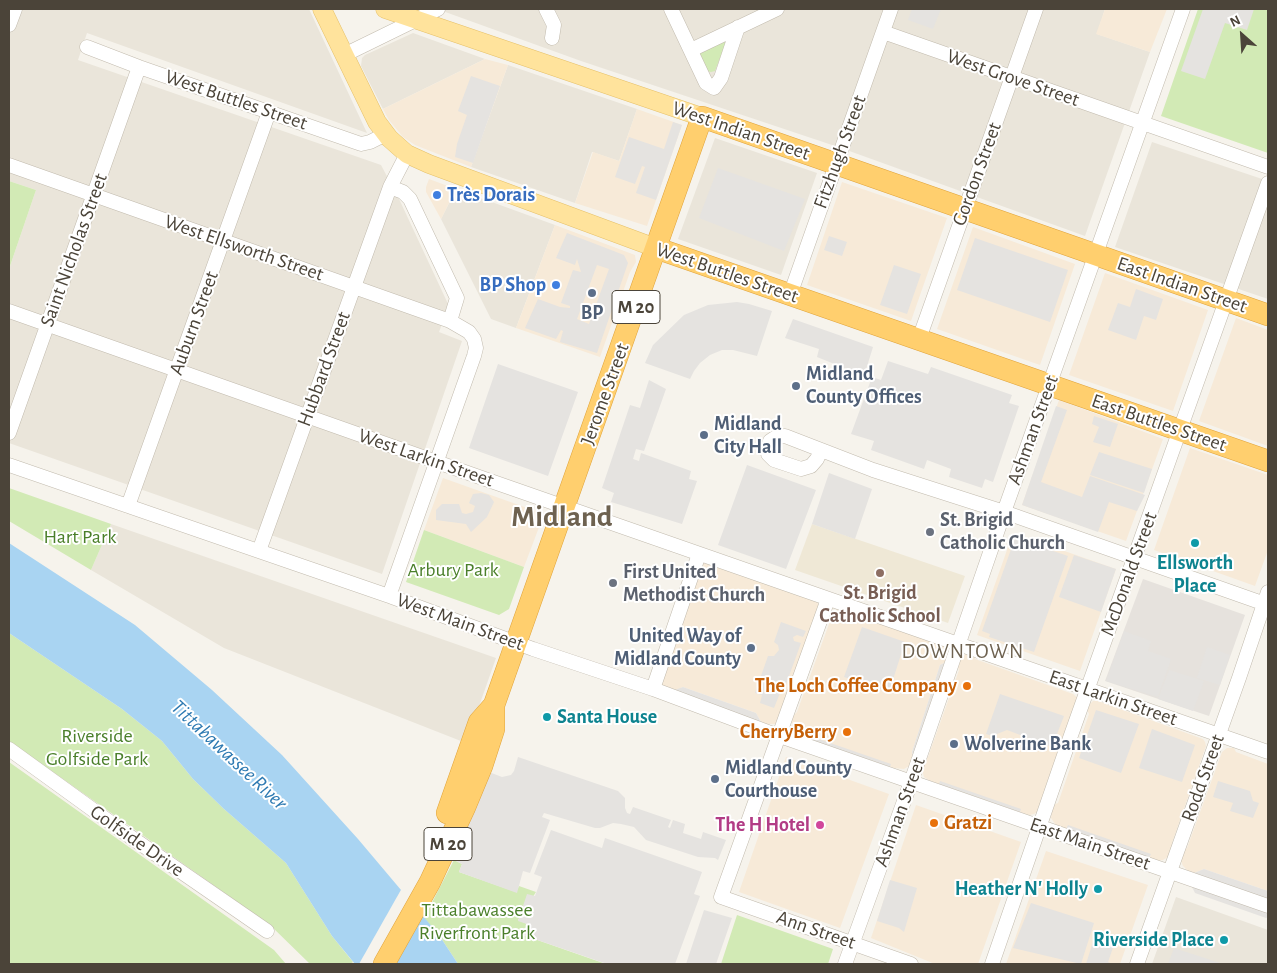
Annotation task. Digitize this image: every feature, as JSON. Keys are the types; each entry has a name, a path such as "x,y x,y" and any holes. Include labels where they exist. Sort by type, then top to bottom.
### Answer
{"highway":[{"name":"West Indian Street","path":"702,117 1096,255"},
{"name":"Jerome Street","path":"517,642 702,117"},
{"name":"West Buttles Street","path":"656,248 1050,385"},
{"name":"East Indian Street","path":"1096,255 1268,315"},
{"name":"East Buttles Street","path":"1050,385 1268,461"},
{"name":"M 20","path":"368,964 401,908 441,828 452,801 494,729 494,705 517,642"},
{"name":"M 20","path":"384,964 430,882 462,814 474,763"}],"main road":[{"name":"West Buttles Street","path":"322,9 371,111 386,134 407,154 429,164 656,248"},
{"name":"West Indian Street","path":"385,9 702,117"}],"street":[{"path":"9,25 15,9"},
{"path":"344,55 438,9"},
{"path":"546,9 554,25 552,38"},
{"path":"671,9 706,83 714,88 721,78 738,27"},
{"path":"691,50 777,9"},
{"name":"Fitzhugh Street","path":"790,295 891,9"},
{"name":"Gordon Street","path":"918,339 1036,9"},
{"name":"Ashman Street","path":"845,964 1183,9"},
{"name":"West Grove Street","path":"883,32 1268,167"},
{"name":"West Buttles Street","path":"87,47 361,144 386,134"},
{"name":"Saint Nicholas Street","path":"9,433 140,67"},
{"name":"Auburn Street","path":"128,506 269,112"},
{"name":"Hubbard Street","path":"259,551 390,187 407,154"},
{"name":"West Ellsworth Street","path":"9,165 354,286 450,321 469,332 474,339 476,348 474,356 435,462"},
{"name":"McDonald Street","path":"992,964 1180,430 1228,301 1268,183"},
{"path":"390,187 404,192 410,199 457,298 450,321"},
{"name":"West Larkin Street","path":"9,311 958,644"},
{"path":"821,450 873,470 1267,600"},
{"path":"389,596 435,462"},
{"name":"West Main Street","path":"9,465 389,596 911,782"},
{"path":"653,689 699,554"},
{"path":"779,736 828,598"},
{"name":"Rodd Street","path":"1137,964 1267,600"},
{"name":"East Larkin Street","path":"958,644 1268,752"},
{"name":"Ann Street","path":"779,736 721,897 911,964"},
{"name":"Golfside Drive","path":"9,749 125,833 266,931"},
{"name":"East Main Street","path":"911,782 1268,906"}],"shaded area":[{"path":"9,9 309,9 367,133 87,33 78,60 381,165 449,306 439,332 462,341 382,574 9,443 9,269 36,190 9,181"},
{"path":"437,9 1105,9 1097,34 1150,52 1085,236 841,148 581,61"},
{"path":"912,9 941,9 933,29 908,20"},
{"path":"1105,9 1167,9 1150,52 1096,34"},
{"path":"1203,9 1254,9 1247,30 1225,23 1205,79 1181,71"},
{"path":"413,33 485,59 383,109 361,66 362,58"},
{"path":"485,59 508,65 471,167 415,145 403,137 389,120 383,109"},
{"path":"508,65 637,109 619,161 592,152 575,203 471,167"},
{"path":"471,76 500,86 473,163 455,157 457,144 467,115 458,111"},
{"path":"637,109 682,125 647,226 575,203 593,152 619,161"},
{"path":"673,122 682,125 656,200 636,193 645,167 642,166 635,184 615,177 629,137 664,149"},
{"path":"715,138 817,173 781,275 678,239"},
{"path":"1152,142 1268,181 1268,299 1115,247"},
{"path":"718,168 805,199 784,251 699,218"},
{"path":"429,179 456,189 441,219 426,192"},
{"path":"842,182 947,218 911,321 807,285"},
{"path":"456,189 555,225 516,328 491,319 441,219"},
{"path":"555,225 635,255 636,262 630,272 600,357 516,328"},
{"path":"973,227 1075,264 1040,365 937,329"},
{"path":"567,233 624,255 628,263 597,353 560,342 563,331 561,330 556,339 525,328 538,299 560,307 570,308 570,306 561,303 573,270 581,272 577,259 575,265 556,258","holes":["597,265 609,269 589,324 577,319"]},
{"path":"829,236 847,242 842,256 824,250"},
{"path":"975,238 1068,270 1050,322 957,290"},
{"path":"894,265 921,274 907,314 880,305"},
{"path":"1105,273 1208,310 1173,411 1069,375"},
{"path":"1136,289 1163,299 1156,320 1144,316 1136,340 1108,330 1118,303 1130,307"},
{"path":"737,302 772,311 757,356 733,350 722,350 710,355 700,363 690,379 645,363 653,345 684,315 708,305"},
{"path":"1236,318 1268,330 1268,446 1199,421"},
{"path":"793,319 873,347 864,376 817,357 819,349 785,338"},
{"path":"888,361 928,374 931,367 1012,395 1009,403 1019,406 993,482 985,479 982,488 949,477 951,469 927,460 924,469 871,450 874,441 851,434 872,377 881,380"},
{"path":"498,364 578,392 548,476 469,448"},
{"path":"649,380 666,389 644,451 636,449 633,459 639,461 641,453 691,471 689,479 697,481 682,524 611,502 614,493 602,488 630,405 640,408"},
{"path":"1059,400 1163,439 1126,541 1022,505"},
{"path":"1056,406 1067,410 1041,482 1082,497 1090,476 1145,495 1137,511 1109,502 1098,532 1022,505"},
{"path":"1094,416 1118,424 1110,447 1093,442 1099,427 1092,424"},
{"path":"1190,448 1268,475 1268,550 1255,586 1154,550"},
{"path":"1099,452 1152,469 1144,493 1090,475"},
{"path":"747,465 816,490 786,569 718,545"},
{"path":"829,473 872,489 855,539 812,524"},
{"path":"443,478 544,514 524,567 424,530"},
{"path":"473,494 489,495 494,502 487,517 471,532 466,524 436,520 436,510 442,504 459,504 462,513 473,512 475,506 469,503"},
{"path":"111,524 496,658 466,743 224,648 91,570"},
{"name":"St. Brigid Catholic School","path":"812,524 965,576 948,623 795,570"},
{"path":"1013,533 1116,569 1080,671 977,635"},
{"path":"1015,538 1068,556 1034,652 989,637 990,634 982,631"},
{"path":"1074,555 1116,569 1101,612 1059,597"},
{"path":"705,563 811,597 819,606 778,721 775,724 761,722 756,713 683,687 676,690 664,687 661,684 697,581 696,574 701,564"},
{"path":"1143,579 1245,615 1209,716 1105,681"},
{"path":"837,609 944,646 947,650 946,662 940,665 912,752 913,760 904,769 894,768 800,736 794,732 793,716 797,712 833,613"},
{"path":"781,622 806,631 803,637 797,635 793,637 794,641 801,643 785,687 778,685 775,688 780,693 774,708 760,703 762,695 755,693 768,656 774,656 779,650 778,645 774,642"},
{"path":"862,627 905,642 889,692 844,677"},
{"path":"1124,631 1151,641 1148,651 1171,659 1158,697 1106,681"},
{"path":"1207,647 1230,655 1220,685 1197,678"},
{"path":"969,652 973,654 975,659 1073,694 1079,699 1073,710 1042,797 1044,802 1039,811 1034,814 1029,815 930,781 924,777 923,761 928,757 959,670 957,665 962,657"},
{"path":"946,662 913,757 912,752 940,665"},
{"path":"1169,670 1204,681 1193,711 1158,699"},
{"path":"683,687 756,713 761,722 672,691"},
{"path":"1000,694 1064,716 1052,747 1007,730 992,736 986,734"},
{"path":"1093,701 1098,701 1203,739 1205,742 1206,746 1172,843 1174,847 1168,857 1163,860 1157,861 1062,828 1055,824 1051,818 1053,805 1058,803 1089,714 1087,710"},
{"path":"1096,710 1139,724 1121,773 1079,758"},
{"path":"1152,729 1195,745 1182,782 1139,768"},
{"path":"810,736 891,764 890,767 809,739"},
{"path":"1227,748 1234,748 1236,752 1268,764 1268,891 1204,869 1194,873 1188,871 1181,861 1183,850 1187,848 1222,752"},
{"path":"518,757 618,791 625,798 627,813 630,814 633,807 671,820 668,827 670,828 673,820 685,824 683,833 701,839 703,832 726,840 718,860 715,858 698,857 646,840 634,827 613,823 595,828 544,813 542,817 550,820 530,873 523,871 517,893 459,872 462,864 452,859 489,772 502,777 511,775"},
{"name":"The H Hotel","path":"786,757 889,794 840,928 739,892"},
{"path":"940,781 1021,809 1020,812 939,784"},
{"path":"1218,781 1250,791 1253,801 1259,803 1253,818 1230,811 1233,803 1213,797"},
{"path":"916,805 1021,842 978,964 935,964 871,938"},
{"path":"1068,825 1151,854 1149,858 1066,829"},
{"path":"551,830 602,848 605,838 702,872 694,894 700,896 675,964 607,964 523,935 527,924 518,921 527,894 535,896 542,877 534,874"},
{"path":"1046,851 1148,885 1120,964 1006,964"},
{"path":"1204,869 1268,891 1268,899 1194,873"},
{"path":"890,880 917,888 904,932 899,928 877,921"},
{"path":"1191,885 1268,912 1268,917 1266,918 1195,893"},
{"name":"Riverside Place","path":"1176,897 1268,930 1268,964 1152,964"},
{"path":"1031,903 1094,923 1081,964 1013,948"},
{"path":"704,910 732,918 716,964 686,964"},
{"path":"1096,932 1116,939 1108,962 1113,964 1086,964"},
{"path":"1174,948 1223,964 1168,964"}],"green space":[{"path":"1198,9 1268,9 1268,153 1161,116"},
{"path":"725,39 726,42 715,71 706,71 698,53"},
{"path":"9,181 36,190 9,269"},
{"name":"Hart Park","path":"9,488 111,524 91,570 9,521"},
{"name":"Arbury Park","path":"424,530 524,567 509,609 499,615 406,582"},
{"name":"Riverside Golfside Park","path":"9,633 122,709 162,741 193,779 286,863 332,936 353,962 350,964 310,964 270,925 9,741"},
{"path":"9,762 274,950 286,964 9,964"},
{"name":"Tittabawassee Riverfront Park","path":"454,860 462,864 459,872 516,892 519,886 536,892 518,920 527,924 523,935 606,964 458,964 439,935 424,918"},
{"path":"737,915 833,949 828,964 721,964"}],"water":[{"name":"Tittabawassee River","path":"9,543 135,625 212,690 282,755 358,839 439,935 458,964 355,964 332,936 286,863 193,779 162,741 122,709 9,633"}],"pier":[{"path":"402,888 423,913 394,964 359,964"}],"place":[{"name":"Très Dorais","path":"437,195"},
{"name":"BP Shop","path":"556,285"},
{"name":"BP","path":"592,293"},
{"name":"Midland County Offices","path":"796,386"},
{"name":"Midland City Hall","path":"704,435"},
{"name":"St. Brigid Catholic Church","path":"930,532"},
{"name":"Ellsworth Place","path":"1195,543"},
{"name":"St. Brigid Catholic School","path":"880,573"},
{"name":"First United Methodist Church","path":"613,583"},
{"name":"United Way of Midland County","path":"751,648"},
{"name":"The Loch Coffee Company","path":"967,686"},
{"name":"Santa House","path":"547,717"},
{"name":"CherryBerry","path":"847,732"},
{"name":"Wolverine Bank","path":"954,744"},
{"name":"Midland County Courthouse","path":"715,779"},
{"name":"Gratzi","path":"934,823"},
{"name":"The H Hotel","path":"820,825"},
{"name":"Heather N' Holly","path":"1098,889"},
{"name":"Riverside Place","path":"1224,940"}],"district":[{"name":"Midland","path":"562,517"},
{"name":"DOWNTOWN","path":"963,652"}]}
